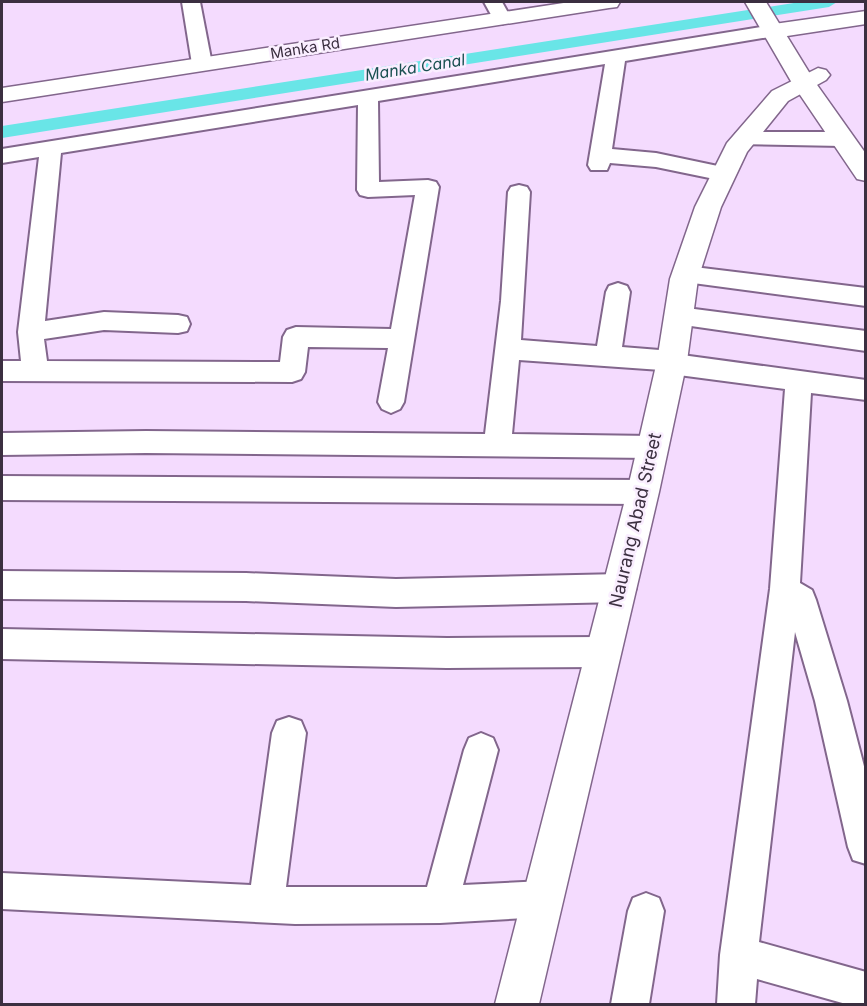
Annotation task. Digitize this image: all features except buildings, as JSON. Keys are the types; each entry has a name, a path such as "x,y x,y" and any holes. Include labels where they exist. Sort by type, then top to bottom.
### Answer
{"main road":[{"name":"Manka Rd","path":"2,95 202,64 497,10 609,2"},
{"path":"755,2 778,20 842,139 866,173"},
{"path":"778,20 866,17"},
{"path":"811,79 866,140"},
{"name":"Naurang Abad Street","path":"517,1005 644,492 672,362 686,275 708,207 744,139 780,96 811,79"}],"street":[{"path":"191,2 202,64"},
{"path":"2,156 616,56 778,20"},
{"path":"616,56 600,160 656,160 724,174"},
{"path":"368,96 368,190 428,187 391,402"},
{"path":"744,139 842,139"},
{"path":"35,370 31,332 51,148"},
{"path":"497,447 508,349 519,192"},
{"path":"686,275 866,297"},
{"path":"608,356 618,292"},
{"path":"679,316 866,341"},
{"path":"31,332 104,321 178,324"},
{"path":"2,371 292,372 297,337 402,339"},
{"path":"508,349 672,362 866,390"},
{"path":"736,1005 739,955 785,589 799,381"},
{"path":"2,444 146,442 652,447"},
{"path":"2,488 171,491 644,492"},
{"path":"2,585 246,587 396,593 621,588"},
{"path":"785,589 801,600 831,701 866,847"},
{"path":"2,644 435,653 603,652"},
{"path":"266,904 289,733"},
{"path":"440,905 481,750"},
{"path":"2,891 266,904 440,905 544,899"},
{"path":"630,1005 646,911"},
{"path":"739,955 866,991"}],"waterway":[{"name":"Manka Canal","path":"2,132 829,2"}]}
